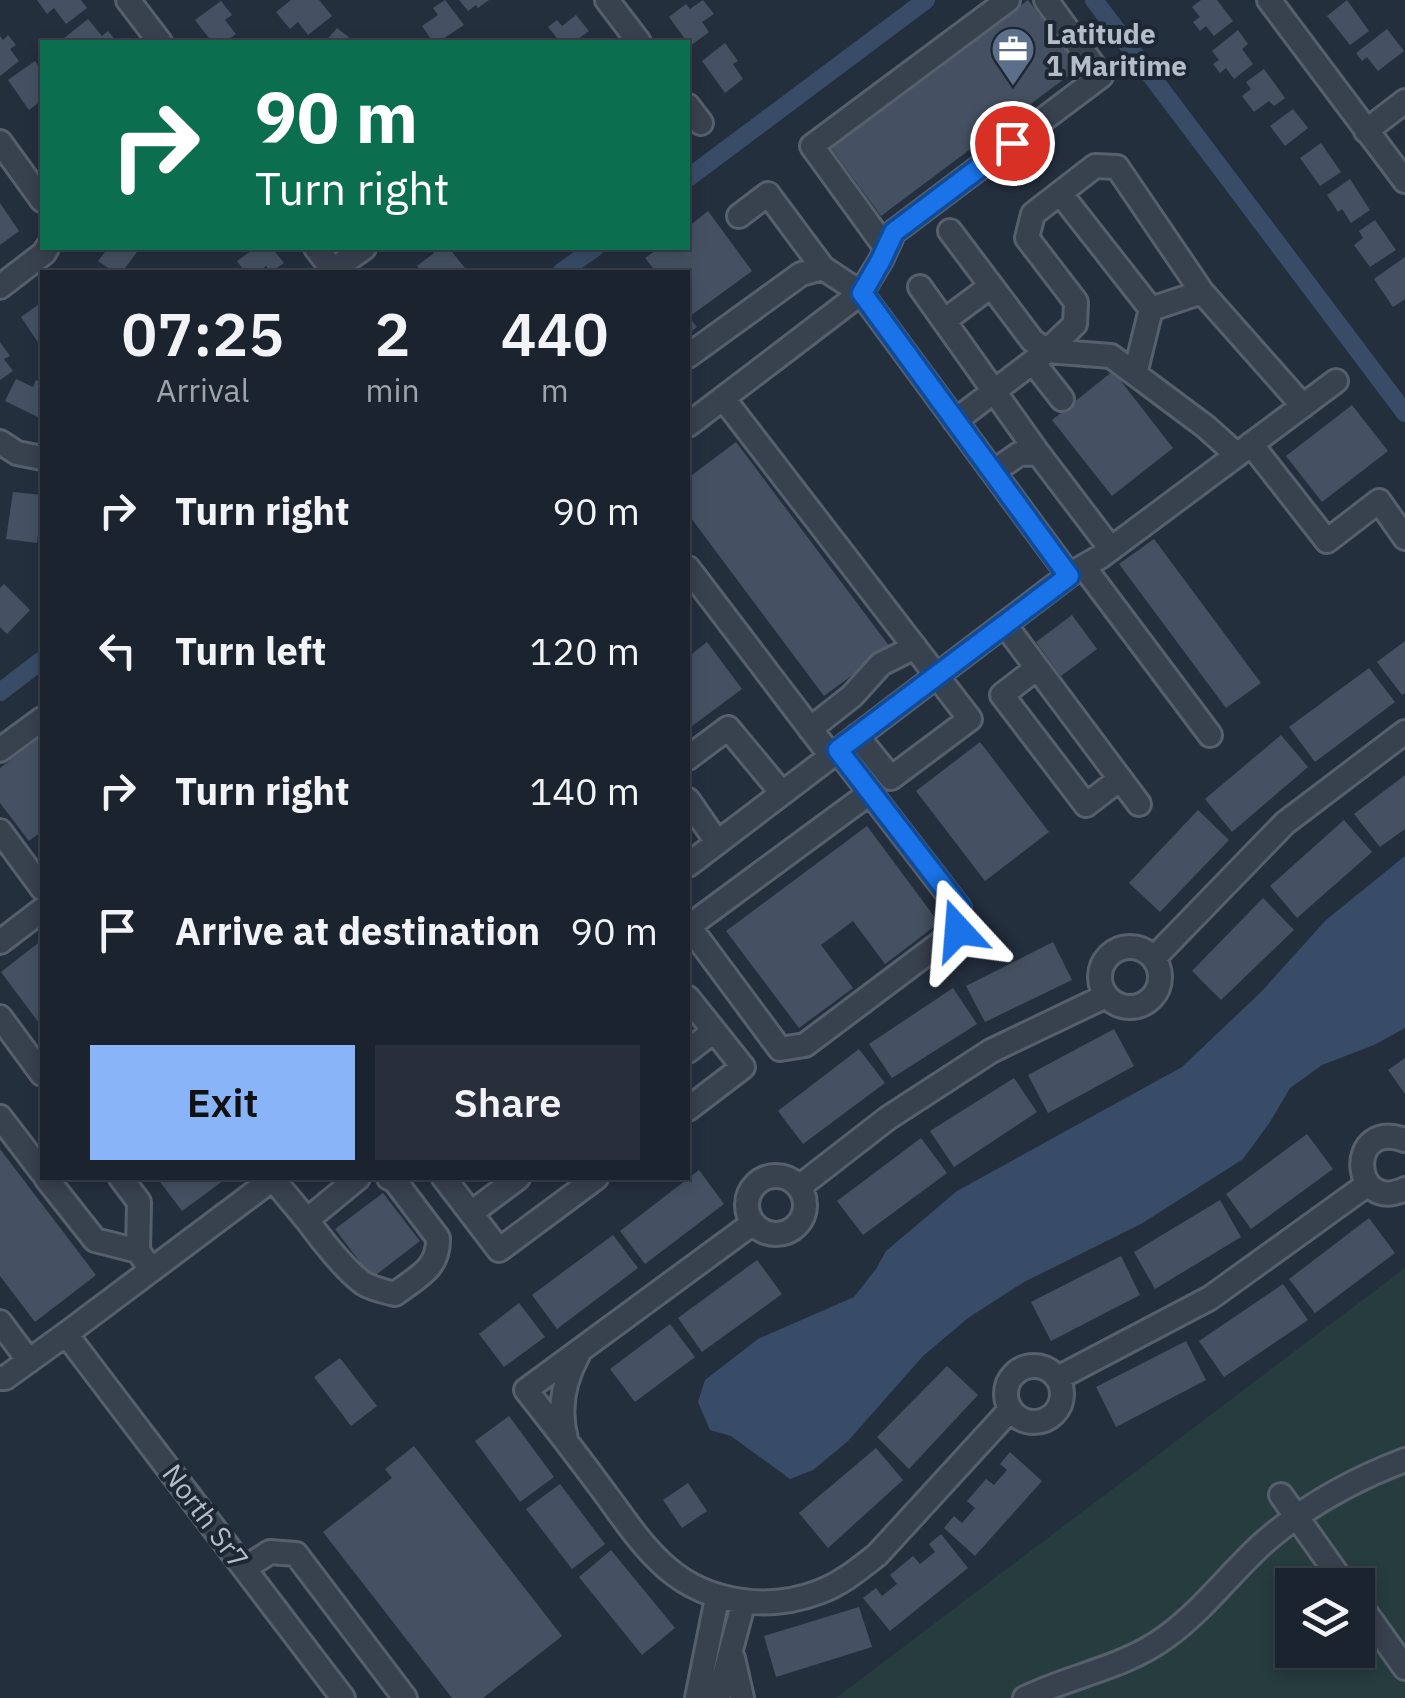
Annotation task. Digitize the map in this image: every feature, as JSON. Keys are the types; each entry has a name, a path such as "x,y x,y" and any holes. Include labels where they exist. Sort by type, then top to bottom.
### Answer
{"street":[{"path":"128,0 158,40"},
{"path":"607,0 637,40"},
{"path":"886,248 812,146 1008,0"},
{"path":"690,423 862,293 894,232 1102,76 1046,0"},
{"path":"1269,0 1405,181"},
{"path":"1366,131 1405,101"},
{"path":"0,142 40,197"},
{"path":"956,421 1040,356 1074,324 1076,302 1027,238 1033,214 1096,166 1117,168 1202,292 1303,406"},
{"path":"1060,193 1151,309"},
{"path":"739,216 768,194 824,268 862,293 994,472 1210,734"},
{"path":"950,231 1032,340 1062,399"},
{"path":"0,287 46,250"},
{"path":"332,270 361,250"},
{"path":"690,355 801,274 824,268"},
{"path":"944,321 991,286"},
{"path":"920,287 1038,454 1111,549"},
{"path":"1151,309 1202,292"},
{"path":"1135,374 1151,309"},
{"path":"1040,356 1111,356 1244,449 1327,541 1379,501 1405,538"},
{"path":"690,862 1004,624 1336,381"},
{"path":"690,571 810,729 891,778 970,718 723,398"},
{"path":"9,448 40,457"},
{"path":"994,472 1018,454 1038,454"},
{"path":"1004,624 1139,804"},
{"path":"810,729 852,696 881,664 916,647"},
{"path":"1037,668 1002,695 1086,805 1120,779"},
{"path":"0,750 40,720"},
{"path":"690,756 728,728 782,793"},
{"path":"1154,958 1286,823 1405,732"},
{"path":"690,929 780,1050 806,1045 958,930 960,908 870,792 842,748"},
{"path":"690,925 870,792"},
{"path":"690,803 717,842"},
{"path":"0,831 40,885"},
{"path":"23,861 40,848"},
{"path":"0,942 40,912"},
{"path":"1134,947 1154,958 1161,980 1149,1001 1127,1008 1106,996 1100,974 1111,954 1134,947"},
{"path":"799,1187 888,1118 991,1051 1106,996"},
{"path":"690,1001 743,1068 690,1108"},
{"path":"0,1017 40,1071"},
{"path":"690,1049 714,1031"},
{"path":"0,1118 40,1170"},
{"path":"1405,1140 1393,1136 1371,1142 1361,1162 1362,1174 1376,1191 1387,1194 1405,1190"},
{"path":"780,1176 799,1187 805,1208 794,1228 772,1234 753,1223 747,1201 758,1182 780,1176"},
{"path":"48,1180 95,1240 145,1260"},
{"path":"122,1180 139,1202 145,1260"},
{"path":"0,1378 66,1334 145,1260 270,1180"},
{"path":"275,1180 321,1240 364,1283 395,1294 437,1259 438,1238 393,1180"},
{"path":"306,1220 356,1180"},
{"path":"445,1180 499,1250 593,1180"},
{"path":"470,1213 515,1180"},
{"path":"1058,1378 1210,1298 1368,1184"},
{"path":"753,1223 526,1390 646,1548 670,1572 716,1598 785,1601 820,1592 852,1576 876,1555 1010,1410"},
{"path":"0,1322 29,1361"},
{"name":"North Sr7","path":"66,1334 343,1698"},
{"path":"567,1442 562,1398 568,1376 584,1346"},
{"path":"1039,1366 1058,1378 1062,1399 1050,1418 1029,1422 1010,1410 1006,1389 1018,1370 1039,1366"},
{"path":"1025,1698 1113,1666 1164,1638 1296,1517 1362,1477 1405,1460"},
{"path":"1281,1495 1333,1568"},
{"path":"245,1568 270,1552 296,1554 405,1698"},
{"path":"716,1598 718,1696"},
{"path":"718,1696 744,1601"},
{"path":"1375,1626 1405,1668"}],"green space":[{"path":"1405,1268 1405,1698 836,1698"}],"water":[{"path":"1405,856 1405,1028 1322,1065 1290,1088 1243,1159 1141,1224 1024,1282 968,1318 923,1356 848,1441 813,1470 790,1479 731,1436 710,1430 698,1402 705,1380 758,1339 854,1297 886,1251 957,1191 1182,1067 1261,992 1326,920"}],"building":[{"path":"37,0 81,0 87,8 66,24 54,8 47,14"},
{"path":"291,0 319,0 332,16 308,35 298,22 290,29 276,12"},
{"path":"445,0 464,25 441,40 432,40 422,26 438,15 433,8"},
{"path":"459,0 489,0 468,11"},
{"path":"703,0 714,14 702,22 709,32 690,46 690,40 686,40 669,17 686,4 690,9"},
{"path":"1028,0 1080,67 881,216 831,148"},
{"path":"1201,0 1217,0 1233,21 1214,36 1206,26 1200,31 1193,22 1200,17 1192,7"},
{"path":"1347,0 1369,31 1350,45 1327,16"},
{"path":"221,1 232,15 225,20 236,34 228,40 210,40 195,20"},
{"path":"576,15 589,31 577,40 558,40 548,27 557,20 562,26"},
{"path":"88,19 102,36 108,31 115,40 64,40"},
{"path":"337,28 352,40 327,40"},
{"path":"1387,29 1404,51 1378,71 1367,57 1362,61 1356,53"},
{"path":"1238,30 1248,44 1242,49 1253,64 1234,79 1226,68 1220,73 1213,64 1219,60 1212,51"},
{"path":"8,35 16,45 10,49 19,61 0,76 0,36 3,40"},
{"path":"725,43 738,61 733,64 743,79 725,93 702,61"},
{"path":"35,61 40,68 40,102 29,110 8,80"},
{"path":"1264,69 1285,98 1274,106 1269,101 1254,112 1242,96 1251,89 1246,82"},
{"path":"1293,109 1308,128 1285,146 1270,126"},
{"path":"1321,143 1341,172 1320,186 1300,158"},
{"path":"1350,179 1370,210 1351,223 1327,195"},
{"path":"0,203 19,231 0,245"},
{"path":"708,211 752,271 690,316 690,270 654,270 645,258 656,250 690,250 690,225"},
{"path":"1375,220 1396,250 1370,267 1354,245 1363,238 1359,231"},
{"path":"106,250 138,250 124,270 111,270 98,261"},
{"path":"252,250 274,250 284,263 274,270 266,266 261,270 244,270 237,261"},
{"path":"431,250 451,250 466,270 420,270 417,266 434,253"},
{"path":"1405,257 1405,299 1393,307 1374,279"},
{"path":"40,303 40,343 39,344 21,317"},
{"path":"0,342 10,356 4,359 13,371 0,380"},
{"path":"1113,371 1173,448 1112,496 1052,420"},
{"path":"16,379 33,387 36,380 40,382 40,418 5,401"},
{"path":"1352,405 1388,451 1322,502 1286,456"},
{"path":"736,442 890,647 824,696 690,517 690,476"},
{"path":"13,492 40,495 37,543 6,539"},
{"path":"1154,539 1261,683 1226,708 1119,564"},
{"path":"4,584 30,610 7,634 0,627 0,588"},
{"path":"1072,615 1097,649 1061,676 1036,642"},
{"path":"1405,641 1405,693 1402,695 1377,662"},
{"path":"707,642 742,689 690,728 690,655"},
{"path":"1369,668 1395,702 1315,762 1289,727"},
{"path":"1281,735 1308,767 1232,832 1205,799"},
{"path":"40,738 40,833 29,841 0,803 0,768"},
{"path":"980,742 1049,832 985,881 916,791"},
{"path":"1405,775 1405,829 1380,847 1354,814"},
{"path":"1198,810 1229,840 1160,912 1129,883"},
{"path":"1344,820 1372,852 1297,918 1270,886"},
{"path":"867,826 939,923 885,964 853,921 821,945 853,988 799,1028 726,931"},
{"path":"1263,898 1294,930 1221,1000 1192,971"},
{"path":"40,942 40,1024 1,972"},
{"path":"1053,942 1072,980 985,1022 966,986"},
{"path":"953,988 977,1024 892,1078 869,1044"},
{"path":"1114,1029 1134,1066 1048,1113 1028,1075"},
{"path":"859,1049 885,1083 803,1144 778,1111"},
{"path":"1405,1058 1405,1094 1388,1070"},
{"path":"1014,1078 1037,1112 954,1167 930,1131"},
{"path":"1307,1134 1333,1169 1251,1229 1226,1194"},
{"path":"921,1138 947,1173 863,1235 837,1201"},
{"path":"0,1149 96,1275 35,1322 0,1276"},
{"path":"699,1170 724,1204 645,1264 620,1231"},
{"path":"159,1180 224,1180 182,1211"},
{"path":"383,1193 420,1241 372,1278 335,1229"},
{"path":"1220,1200 1241,1237 1155,1289 1134,1252"},
{"path":"1369,1218 1395,1253 1315,1313 1289,1279"},
{"path":"613,1235 638,1268 557,1329 532,1295"},
{"path":"1121,1256 1140,1295 1051,1341 1031,1302"},
{"path":"757,1260 782,1294 702,1352 678,1318"},
{"path":"1283,1284 1308,1320 1224,1377 1199,1341"},
{"path":"519,1303 545,1337 504,1367 479,1334"},
{"path":"670,1324 695,1357 635,1402 610,1369"},
{"path":"1186,1341 1206,1380 1116,1427 1096,1387"},
{"path":"340,1358 377,1406 351,1426 314,1377"},
{"path":"947,1366 978,1395 909,1469 877,1437"},
{"path":"509,1416 554,1477 520,1502 475,1441"},
{"path":"414,1446 562,1636 483,1698 452,1698 323,1532 392,1478 385,1469"},
{"path":"876,1448 903,1480 828,1548 799,1513"},
{"path":"1010,1452 1042,1481 975,1556 944,1528 954,1516 962,1523 975,1508 967,1501 986,1479 994,1485 1007,1470 1000,1464"},
{"path":"688,1483 707,1511 682,1528 663,1500"},
{"path":"560,1484 605,1544 572,1569 526,1509"},
{"path":"941,1534 968,1568 890,1631 863,1598 876,1588 882,1596 897,1584 890,1575 913,1556 920,1564 935,1552 929,1544"},
{"path":"611,1550 675,1628 642,1655 579,1577"},
{"path":"859,1607 872,1647 776,1677 764,1636"}],"waterway":[{"path":"690,177 926,0"},
{"path":"1094,0 1405,413"},
{"path":"564,270 592,250"},
{"path":"0,692 40,662"}],"place":[{"name":"Latitude 1 Maritime","path":"1013,87"}],"route":[{"path":"958,930 960,908 838,750 1069,576 862,293 894,232 1012,143"}]}
